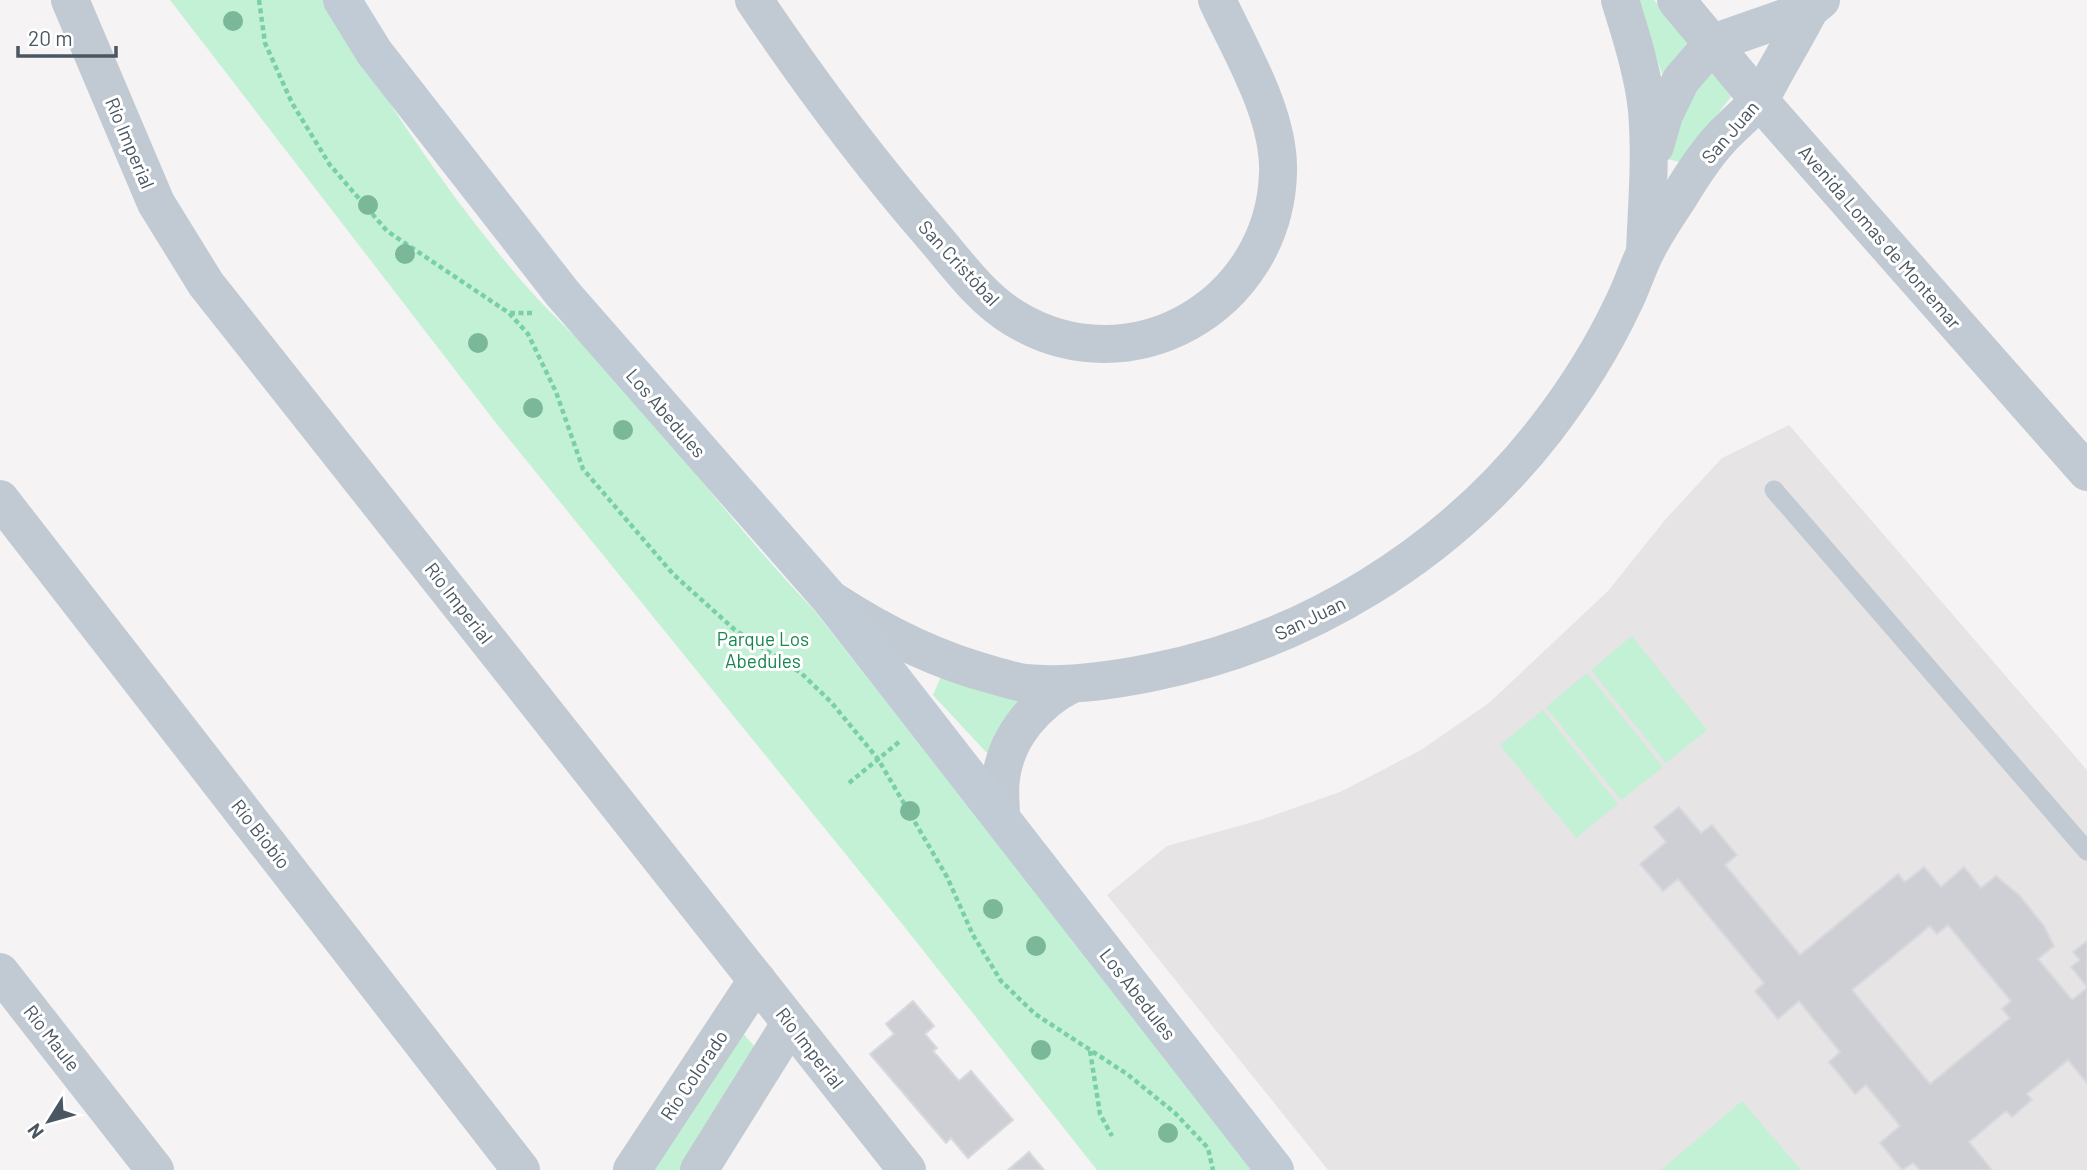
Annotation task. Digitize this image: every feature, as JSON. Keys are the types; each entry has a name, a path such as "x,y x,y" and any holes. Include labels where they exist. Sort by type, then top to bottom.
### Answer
{"street":[{"name":"Río Imperial","path":"70,0 156,203 206,284 906,1170"},
{"name":"Los Abedules","path":"342,0 374,52 563,294 831,600 1275,1170"},
{"name":"San Cristóbal","path":"754,0 842,124 904,203 990,300 1014,318 1039,331 1066,340 1094,344 1150,338 1177,329 1201,315 1224,298 1242,276 1269,227 1276,199 1276,143 1269,115 1217,0"},
{"name":"San Juan","path":"1620,0 1637,54 1647,110 1645,253"},
{"name":"Avenida Lomas de Montemar","path":"1676,0 1759,100 2087,472"},
{"name":"San Juan","path":"831,600 863,621 955,665 1022,683 1072,684 1121,679 1170,669 1264,640 1352,597 1394,571 1475,507 1511,470 1574,390 1625,300 1645,253 1680,195 1719,141 1759,100 1816,5"},
{"name":"San Juan","path":"1648,172 1664,116 1681,80 1713,43 1816,5"},
{"name":"Río Biobío","path":"0,499 522,1170"},
{"path":"1001,817 1001,778 1011,746 1028,717 1054,693 1072,684"},
{"name":"Río Maule","path":"0,972 155,1170"},
{"name":"Río Colorado","path":"632,1170 757,980"},
{"path":"699,1170 790,1024"}],"lane":[{"path":"1774,490 2087,851"}],"path":[{"path":"260,0 265,43 292,103 330,165 387,231 509,313 528,334 556,392 583,469 673,574 735,630 800,673 831,702 878,759 947,877 973,935 1001,981 1035,1014 1127,1074 1175,1113 1208,1148 1213,1170"},
{"path":"849,783 925,722"},
{"path":"1090,1051 1100,1114 1112,1136"}],"shaded area":[{"path":"1789,425 2087,770 2087,1170 1328,1170 1107,895 1167,846 1260,820 1340,792 1421,750 1489,703 1608,591 1665,520 1722,458"}],"green space":[{"name":"Parque Los Abedules","path":"170,0 327,0 420,148 498,253 537,298 618,381 763,555 814,610 1254,1170 1097,1170 899,920 496,423"},
{"path":"1638,0 1654,0 1689,44 1665,83"},
{"path":"1710,67 1734,93 1680,162 1667,159 1675,121"},
{"path":"1632,636 1707,730 1666,763 1591,670"},
{"path":"1587,673 1663,767 1621,800 1546,707"},
{"path":"942,674 1030,699 999,752 986,752 933,695"},
{"path":"1543,710 1618,804 1576,838 1500,745"},
{"path":"741,1031 761,1054 685,1170 650,1170"},
{"path":"1742,1101 1801,1170 1661,1170"}],"building":[{"path":"1679,807 1701,833 1712,825 1737,855 1725,865 1800,955 1898,874 1905,882 1924,867 1941,887 1964,867 1981,888 1996,876 2019,895 2044,926 2054,946 2038,959 2072,1000 2087,988 2087,1083 2068,1060 2027,1094 2032,1100 2012,1117 2006,1111 1969,1142 1992,1170 1920,1170 1913,1163 1902,1170 1880,1143 1900,1126 1866,1085 1855,1094 1829,1062 1840,1052 1799,1001 1778,1019 1755,991 1764,983 1678,879 1663,891 1640,864 1666,842 1654,827","holes":["1948,925 2011,1001 2002,1009 2010,1018 1930,1084 1852,990 1930,926 1937,934"]},
{"path":"2087,941 2087,987 2071,967 2080,960 2073,952"},
{"path":"913,1001 934,1026 925,1034 937,1048 933,1051 959,1081 971,1071 1013,1120 968,1158 951,1138 946,1143 870,1054 894,1034 886,1024"},
{"path":"1029,1152 1044,1170 1008,1170"}]}
